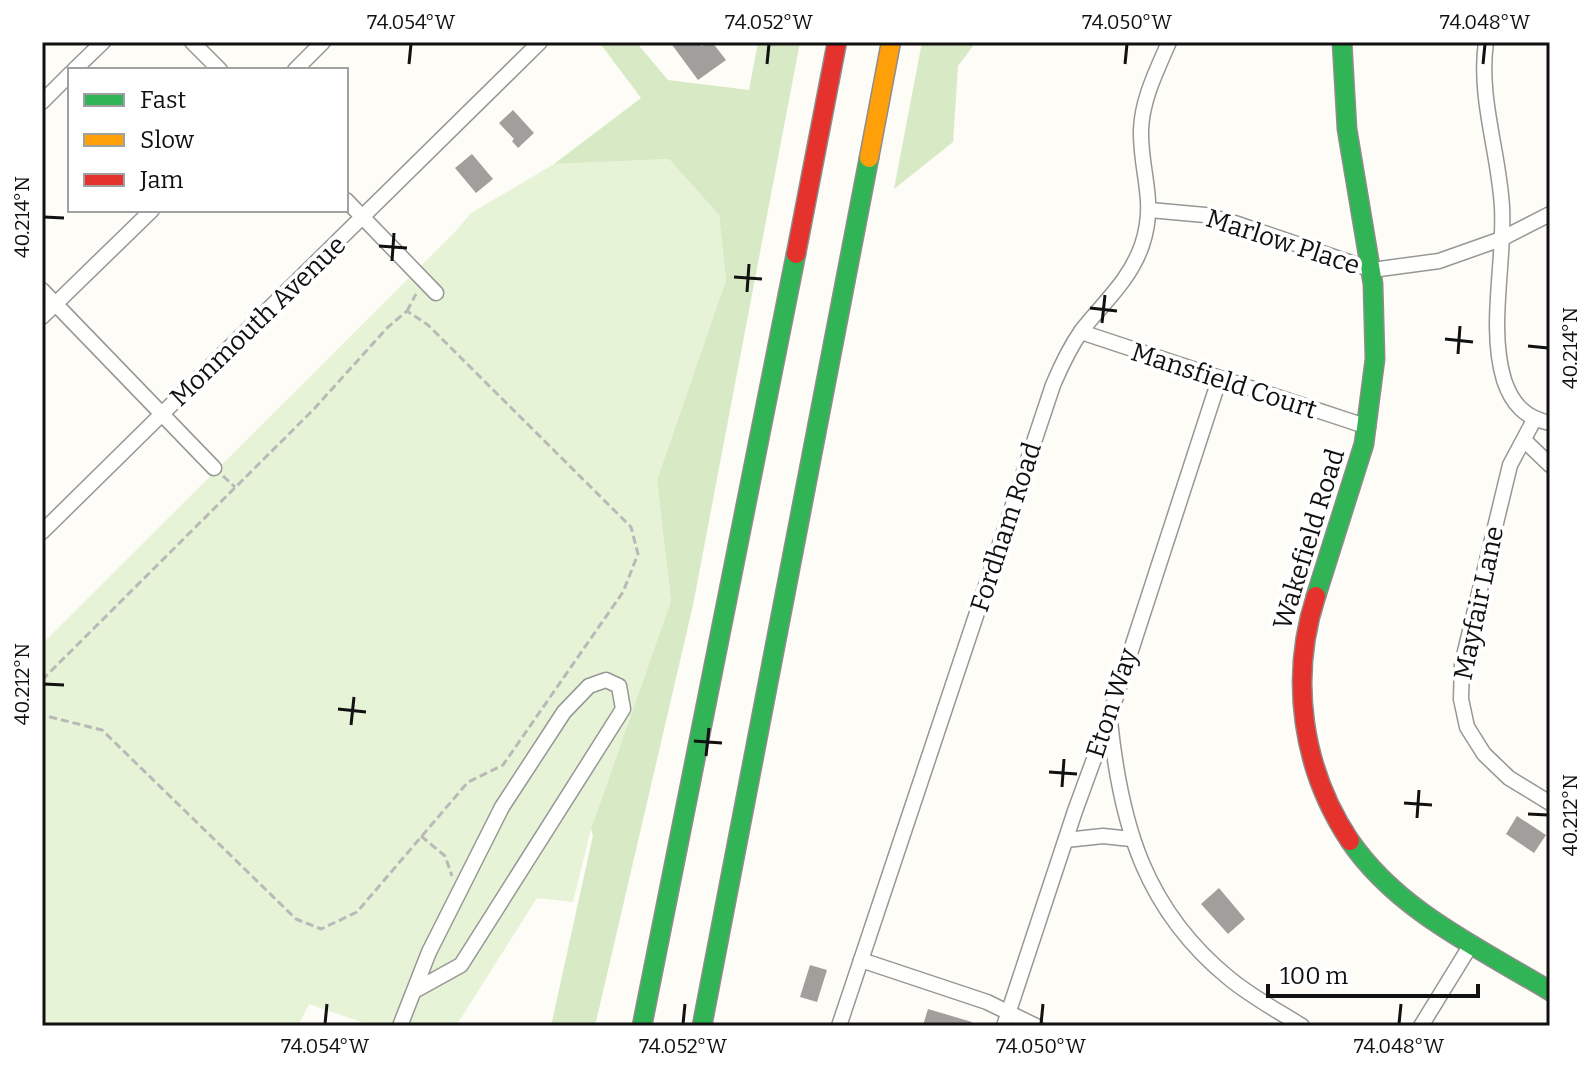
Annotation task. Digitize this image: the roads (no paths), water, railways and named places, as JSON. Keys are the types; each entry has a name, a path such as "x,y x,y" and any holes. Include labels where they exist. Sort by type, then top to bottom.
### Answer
{"main road":[{"path":"642,1026 837,42"},
{"path":"702,1026 891,42"},
{"name":"Wakefield Road","path":"1342,42 1342,102 1372,270 1375,354 1368,427 1305,636 1301,689 1307,743 1329,808 1363,859 1406,900 1550,991"}],"street":[{"path":"76,68 103,42"},
{"path":"192,42 218,68"},
{"path":"297,68 323,42"},
{"name":"Monmouth Avenue","path":"42,532 540,42"},
{"name":"Fordham Road","path":"839,1026 1053,385 1065,357 1081,332 1128,275 1143,243 1150,210 1141,121 1148,93 1169,42"},
{"path":"1486,42 1484,72 1487,109 1501,190 1498,352 1512,400 1534,420 1550,423"},
{"path":"42,102 68,76"},
{"path":"348,202 436,293"},
{"name":"Marlow Place","path":"1150,210 1216,218 1372,270 1439,261 1501,239 1550,214"},
{"path":"42,317 150,212"},
{"path":"42,290 214,468"},
{"name":"Mansfield Court","path":"1081,332 1368,427"},
{"name":"Eton Way","path":"1004,1026 1219,380"},
{"name":"Mayfair Lane","path":"1534,420 1512,461 1506,481 1462,664 1461,699 1467,727 1484,754 1509,778 1550,803"},
{"path":"1525,441 1550,465"},
{"path":"400,1026 429,952 502,807 564,712 589,686 606,680 619,686 623,709 461,965 414,991"},
{"path":"1109,718 1131,839 1168,912 1188,938 1231,980 1302,1026"},
{"path":"1066,840 1103,836 1131,839"},
{"path":"1421,1026 1472,943"},
{"path":"861,960 1009,1011 1036,1026"}]}
